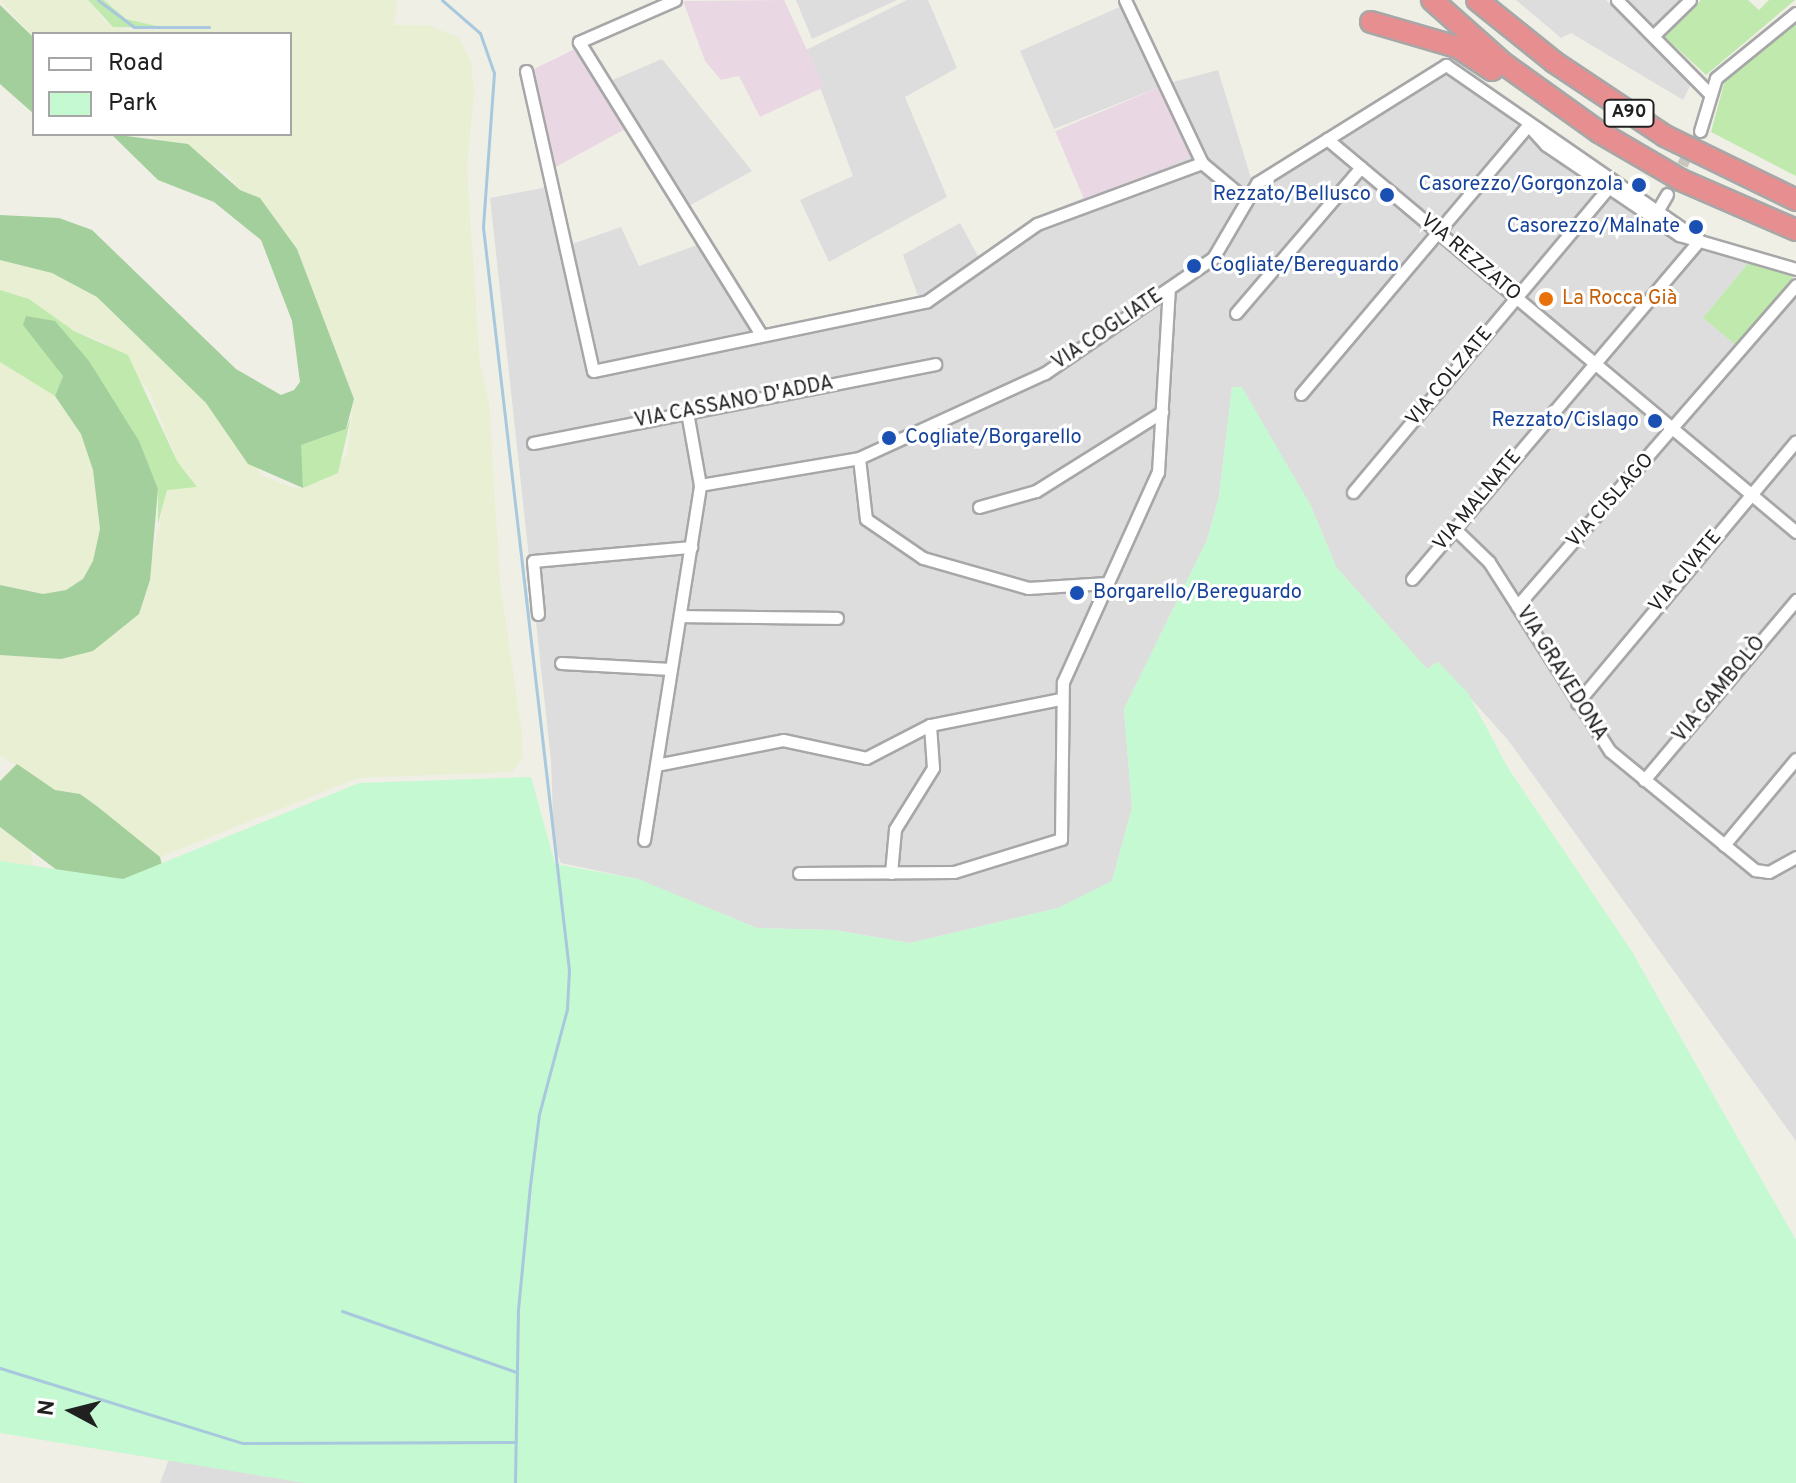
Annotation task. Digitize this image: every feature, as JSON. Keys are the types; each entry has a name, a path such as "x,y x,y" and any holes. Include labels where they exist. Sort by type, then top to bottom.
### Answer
{"highway":[{"name":"A90","path":"1432,0 1504,64 1599,132 1681,180 1796,230"},
{"name":"A90","path":"1477,0 1634,116 1796,200"},
{"path":"1371,22 1457,47 1555,115 1599,132"}],"street":[{"path":"675,0 579,42 761,334"},
{"path":"1125,0 1202,163 1244,198"},
{"path":"1617,0 1710,94"},
{"path":"1654,35 1690,0"},
{"path":"1700,131 1719,74 1796,13"},
{"name":"VIA COGLIATE","path":"700,485 859,458 1045,373 1217,254 1244,198 1262,179 1451,66 1528,125"},
{"path":"526,71 593,371 927,301 1037,224 1202,163"},
{"path":"1528,125 1546,145 1679,235 1796,269"},
{"path":"1528,125 1659,208 1699,240"},
{"path":"1301,394 1528,125"},
{"name":"VIA REZZATO","path":"1327,139 1796,532"},
{"path":"1236,313 1361,167"},
{"name":"VIA COLZATE","path":"1353,492 1608,188"},
{"path":"1659,208 1667,194"},
{"name":"VIA MALNATE","path":"1412,579 1699,240"},
{"name":"VIA CISLAGO","path":"1517,606 1674,430 1796,285"},
{"path":"799,873 969,869 1061,839 1060,699 1067,666 1156,476 1169,289"},
{"name":"VIA CASSANO D'ADDA","path":"533,443 935,364"},
{"path":"644,840 700,485 687,412"},
{"path":"979,507 1036,491 1162,412"},
{"name":"VIA CIVATE","path":"1577,703 1796,441"},
{"path":"859,458 866,519 923,558 1019,587 1107,583"},
{"name":"VIA GRAVEDONA","path":"1455,529 1489,562 1607,748 1761,872 1796,857"},
{"path":"538,614 533,561 691,547"},
{"name":"VIA GAMBOLÒ","path":"1644,780 1796,600"},
{"path":"680,616 837,618"},
{"path":"561,663 671,669"},
{"path":"656,765 783,740 862,759 930,725 1060,699"},
{"path":"891,873 895,829 933,768 930,725"},
{"path":"1724,845 1796,759"}],"shaded area":[{"path":"784,0 824,87 760,117 739,76 721,80 705,61 683,1"},
{"path":"796,0 897,0 812,39"},
{"path":"907,0 928,0 957,68 905,97 947,197 829,262 800,200 853,176 806,50"},
{"path":"1516,0 1606,0 1691,84 1683,100 1571,33 1561,38"},
{"path":"1627,0 1682,0 1655,27"},
{"path":"1124,5 1162,85 1218,70 1255,191 1442,71 1453,72 1543,147 1687,245 1749,262 1703,318 1736,344 1796,277 1796,1141 1508,740 1438,662 1427,669 1336,567 1311,506 1232,387 1219,497 1207,540 1124,709 1132,808 1112,881 1058,908 910,943 834,930 757,928 637,879 561,863 554,846 551,761 490,198 548,187 591,343 572,244 621,227 639,266 697,245 752,332 918,296 903,255 960,223 978,256 988,254 1037,216 1191,156 1162,86 1054,129 1020,51"},
{"path":"577,48 627,128 552,169 530,71"},
{"path":"662,59 752,171 687,207 608,82"},
{"path":"1162,86 1192,156 1085,201 1055,131"},
{"path":"169,1459 299,1478 305,1483 160,1483"}],"green space":[{"path":"0,0 88,0 104,21 127,30 163,30 126,19 104,0 397,0 394,25 427,25 458,37 471,62 474,92 467,169 480,364 489,403 500,582 522,734 522,759 512,772 358,778 160,857 80,794 55,790 0,755 0,655 61,659 139,614 167,490 192,478 177,461 149,390 104,342 74,331 29,299 0,290 0,260 52,273 97,297 206,403 262,475 291,487 303,488 347,456 354,399 297,249 260,198 240,190 226,172 152,136 292,136 292,32 32,32 32,36"},
{"path":"88,0 104,0 126,19 165,28 113,27"},
{"path":"1701,0 1748,0 1759,10 1769,0 1795,0 1706,75 1665,37"},
{"path":"0,5 32,36 32,112 0,84"},
{"path":"1796,21 1796,176 1711,132 1725,80"},
{"path":"113,136 188,144 240,190 260,198 297,249 354,399 346,429 301,445 303,488 248,464 206,403 97,297 52,273 0,260 0,215 59,218 92,230 236,369 281,395 294,390 300,382 292,321 261,240 214,202 158,180"},
{"path":"1749,262 1794,276 1736,345 1703,318"},
{"path":"0,290 29,299 74,331 128,355 177,461 197,487 167,490 158,524 158,489 89,361 63,376 55,396 0,362"},
{"path":"26,316 55,321 89,361 139,441 158,489 150,580 139,614 93,651 61,659 0,655 0,585 43,594 66,590 83,579 93,561 100,529 93,470 81,434 55,396 63,376 23,325"},
{"path":"0,362 55,396 81,433 93,470 100,529 94,561 83,579 65,590 43,594 0,585"},
{"path":"1232,387 1242,387 1311,506 1336,567 1427,669 1438,662 1468,693 1508,768 1631,950 1796,1240 1796,1483 305,1483 0,1433 0,861 123,879 359,783 531,777 555,864 638,879 757,928 834,930 910,943 1058,908 1112,881 1132,808 1124,709 1207,540 1219,497"},
{"path":"351,417 338,473 303,488 300,445 346,429"},
{"path":"17,764 55,790 80,794 98,807 160,857 166,882 66,877 0,827 0,781"},
{"path":"0,827 30,847 34,870 0,876"}],"waterway":[{"path":"98,0 134,27 209,27"},
{"path":"442,0 480,33 494,73 483,227 569,970 567,1009 539,1114 530,1185 518,1309 515,1483"},
{"path":"342,1311 516,1372"},
{"path":"0,1368 243,1443 516,1442"}],"tunnel":[{"path":"1667,194 1700,131"}],"place":[{"name":"Casorezzo/Gorgonzola","path":"1639,185"},
{"name":"Rezzato/Bellusco","path":"1387,195"},
{"name":"Casorezzo/Malnate","path":"1696,227"},
{"name":"Cogliate/Bereguardo","path":"1194,266"},
{"name":"La Rocca Già","path":"1546,299"},
{"name":"Rezzato/Cislago","path":"1655,421"},
{"name":"Cogliate/Borgarello","path":"889,438"},
{"name":"Borgarello/Bereguardo","path":"1077,593"}]}
